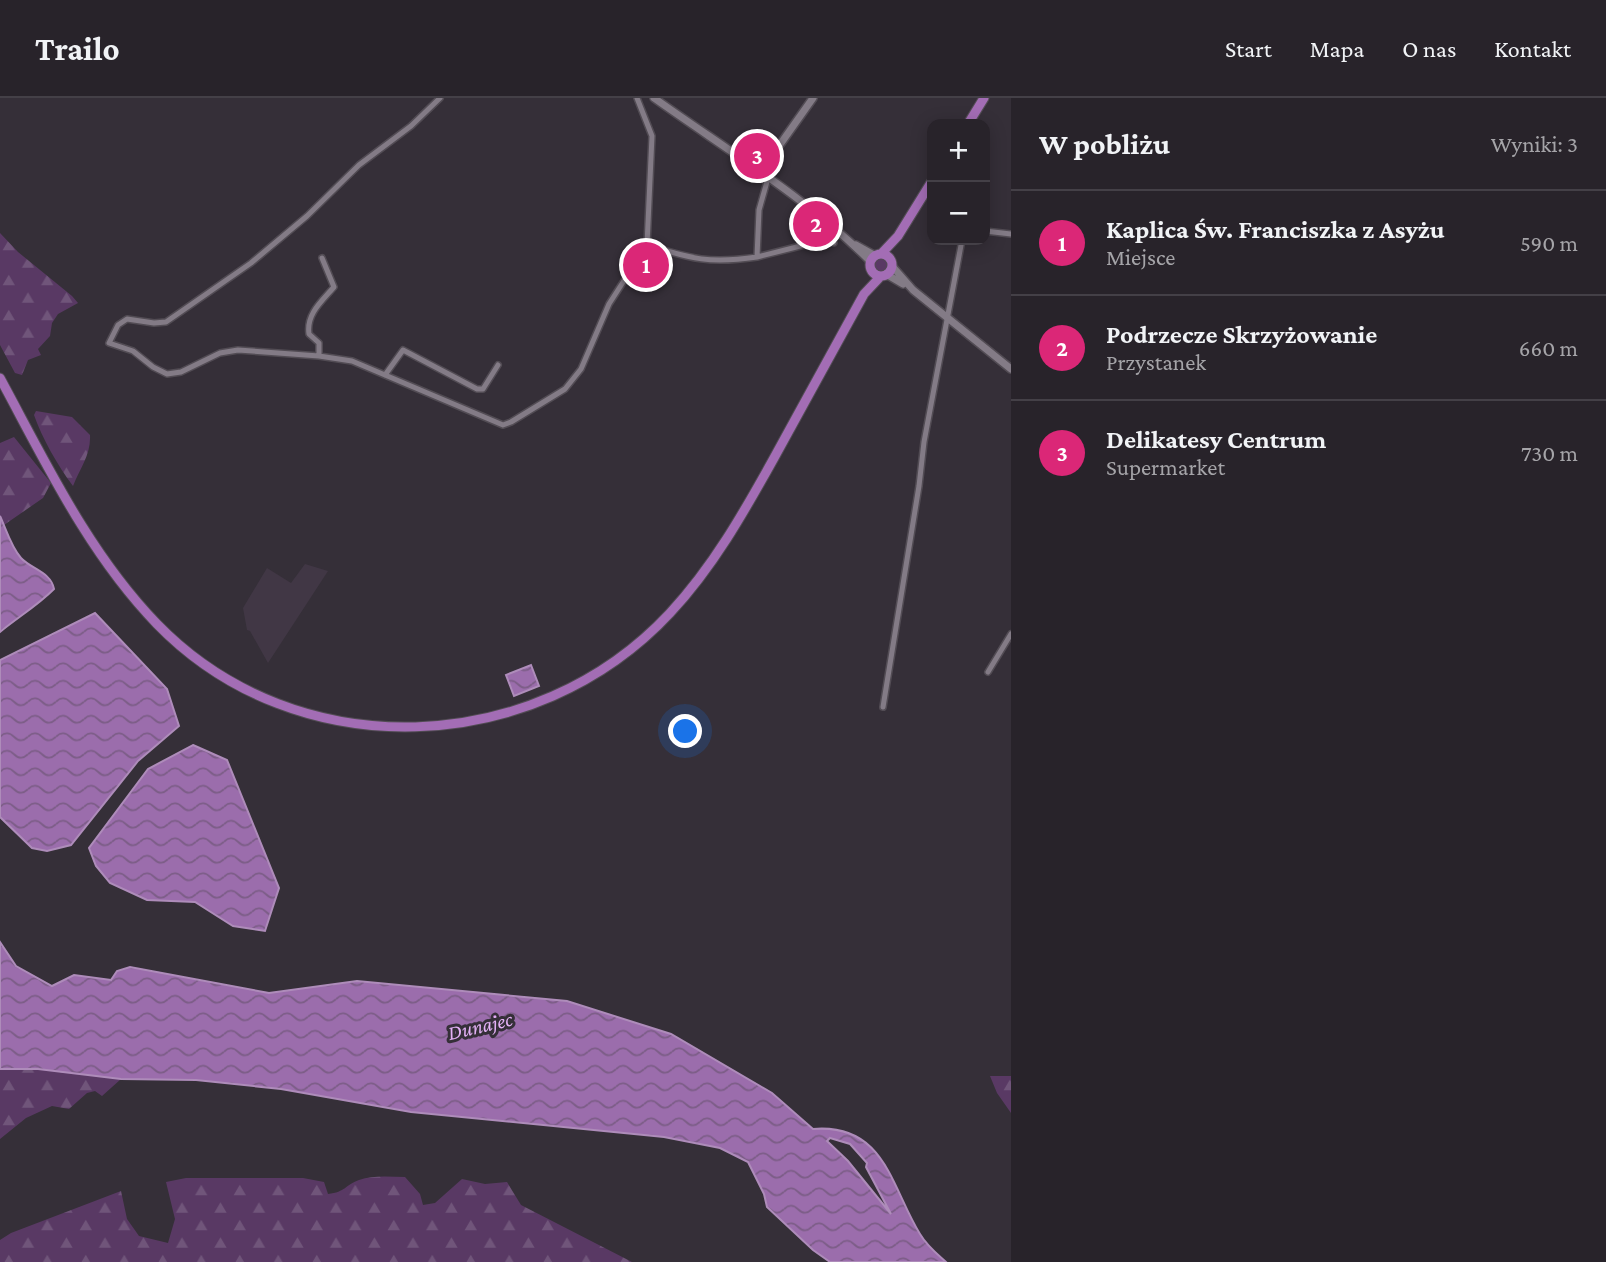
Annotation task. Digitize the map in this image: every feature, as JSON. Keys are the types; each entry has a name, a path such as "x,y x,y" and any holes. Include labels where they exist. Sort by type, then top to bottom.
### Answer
{"main road":[{"path":"971,119 984,98"},
{"path":"0,378 69,504 102,556 159,626 191,654 224,676 249,690 309,713 354,723 389,727 440,726 505,714 564,692 614,663 672,611 732,531 864,294 874,260 898,236 931,182"},
{"path":"864,294 887,269 898,236"},
{"path":"874,260 887,269"},
{"path":"874,260 887,269"}],"street":[{"path":"440,98 411,126 359,165 307,216 242,270 166,322 127,319 118,325 109,343 133,351 167,374 181,372 220,353 238,350 352,361 503,425 511,422 565,389 581,369 608,304 647,245 652,136 637,98"},
{"path":"654,98 766,177 874,260"},
{"path":"757,257 760,210 766,177 779,146 813,98"},
{"path":"990,232 1011,234"},
{"path":"647,245 692,259 726,262 824,240 834,243"},
{"path":"883,707 924,442 961,245"},
{"path":"319,356 320,343 309,334 307,324 313,312 334,287 322,258"},
{"path":"887,269 1011,369"},
{"path":"385,375 403,350 483,389 498,365"},
{"path":"988,672 1011,634"}],"shaded area":[{"path":"305,564 328,571 268,663 247,630 243,608 267,568 291,583"}],"green space":[{"path":"0,233 18,252 78,303 58,314 52,323 50,336 38,349 41,355 28,360 22,375 15,373 0,345"},
{"path":"878,257 884,257 889,265 887,271 878,273 873,268 873,262"},
{"path":"36,411 72,417 90,435 87,455 73,486 46,442 34,415"},
{"path":"14,437 51,483 43,498 4,525 0,516 0,443"},
{"path":"0,1069 38,1069 121,1079 102,1096 95,1091 87,1093 69,1109 52,1106 26,1118 0,1139"},
{"path":"990,1076 1011,1076 1011,1113 997,1093"},
{"path":"405,1177 420,1194 423,1205 435,1203 462,1179 485,1184 507,1182 521,1205 632,1262 0,1262 0,1240 11,1233 121,1191 127,1219 139,1236 168,1243 175,1219 166,1182 186,1178 303,1178 324,1182 328,1194 338,1192 364,1178"}],"water":[{"path":"0,516 17,554 49,579 54,589 0,632"},
{"path":"95,613 167,689 179,726 138,761 71,845 47,851 32,848 0,817 0,660"},
{"path":"531,665 539,686 514,696 506,675"},
{"path":"193,745 227,760 279,888 265,931 233,926 195,902 147,900 110,883 96,866 89,848 148,769"},
{"name":"Dunajec","path":"0,942 16,966 52,986 74,975 111,980 117,971 130,967 269,993 357,981 567,1001 671,1034 772,1093 813,1129 837,1130 856,1136 871,1147 883,1162 920,1234 946,1262 830,1262 813,1250 767,1207 764,1194 748,1162 720,1148 664,1137 411,1112 281,1089 196,1080 121,1079 38,1069 0,1069","holes":["830,1138 850,1144 867,1163 866,1167 891,1214 848,1161 827,1141"]}],"place":[{"name":"Delikatesy Centrum","path":"757,156"},
{"name":"Podrzecze Skrzyżowanie","path":"816,224"},
{"name":"Kaplica Św. Franciszka z Asyżu","path":"646,265"}]}
